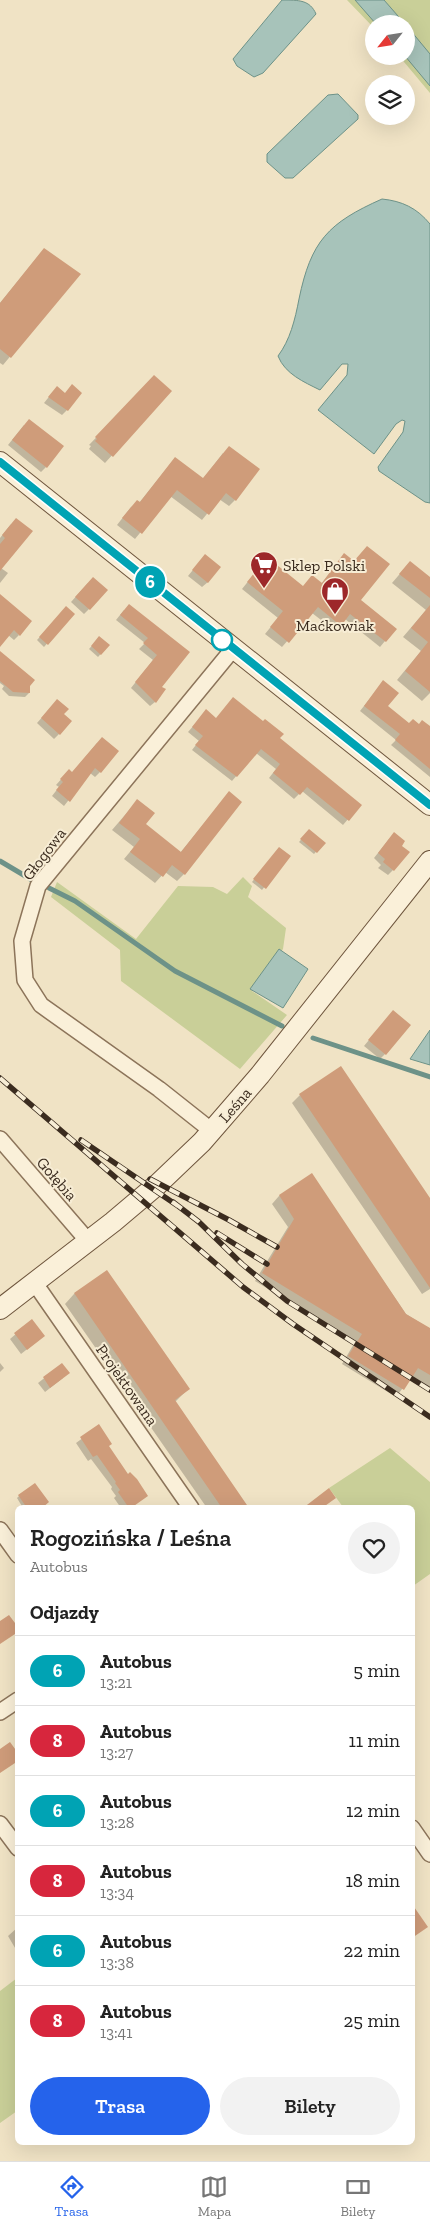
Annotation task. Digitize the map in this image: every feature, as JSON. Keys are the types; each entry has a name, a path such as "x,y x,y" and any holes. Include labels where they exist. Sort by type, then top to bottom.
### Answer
{"street":[{"path":"0,462 430,805"},
{"name":"Głogowa","path":"212,1131 159,1089 41,1005 25,980 22,941 38,886 234,649"},
{"name":"Leśna","path":"0,1308 88,1241 153,1188 212,1131 260,1075 430,861"},
{"name":"Gołębia","path":"0,1139 88,1241"},
{"name":"Projektowana","path":"34,1282 189,1505"},
{"path":"0,1530 15,1551"},
{"path":"0,1712 15,1702"},
{"path":"0,1824 15,1844"},
{"path":"415,1832 430,1854"}],"green space":[{"path":"347,0 430,0 430,93 407,65 415,65 415,15 365,15 365,19"},
{"path":"243,877 252,886 248,897 286,928 283,949 252,991 287,1015 240,1069 121,981 120,950 51,897 57,882 136,939 178,886 213,887 227,894"},
{"path":"390,1448 430,1482 430,1574 415,1585 415,1505 342,1505 329,1488"},
{"path":"15,1980 15,2112 0,2123 0,1991"}],"water":[{"path":"282,0 307,3 314,9 316,14 263,73 254,77 237,66 233,59"},
{"path":"355,0 384,0 397,15 368,15"},
{"path":"415,36 430,54 430,86 412,65 415,65"},
{"path":"338,94 358,115 358,119 293,178 285,178 267,162 267,154 328,95"},
{"path":"382,199 409,206 430,224 430,503 425,502 379,471 378,467 403,432 405,421 402,420 396,424 374,454 318,410 347,375 348,364 342,364 320,390 290,373 278,356 292,329 309,262 316,248 335,226 363,208"},
{"path":"279,949 308,969 283,1008 250,989"},
{"path":"430,1030 430,1065 410,1059"}],"building":[{"path":"44,248 81,274 11,358 0,349 0,303"},
{"path":"154,375 172,391 113,457 95,441 97,439 95,437"},
{"path":"72,384 82,393 68,411 48,397 57,386 65,393"},
{"path":"29,419 64,446 47,468 12,440"},
{"path":"229,446 260,469 236,501 226,493 209,515 177,490 142,534 122,518 137,500 140,502 175,457 203,478"},
{"path":"16,518 33,531 0,571 0,544 5,538 2,535"},
{"path":"367,546 390,564 361,600 397,629 386,642 350,614 341,626 318,607 289,643 270,627 283,611 247,582 263,562 273,570 277,565 303,586 312,575 322,583 344,553 354,561"},
{"path":"205,554 221,567 208,583 192,570"},
{"path":"410,561 430,577 430,598 399,574"},
{"path":"93,577 108,590 90,610 75,597"},
{"path":"0,594 32,621 20,636 14,630 0,647"},
{"path":"129,604 190,652 162,687 166,689 156,703 135,682 157,655 143,643 148,638 120,615"},
{"path":"430,605 430,692 405,671 428,642 411,628"},
{"path":"66,606 75,614 48,645 39,637"},
{"path":"99,636 110,645 101,655 91,646"},
{"path":"0,651 35,680 30,686 30,693 13,692 0,681"},
{"path":"383,680 399,693 388,706 409,723 413,719 419,724 422,720 430,726 430,769 395,740 400,734 364,706"},
{"path":"233,697 263,721 265,719 284,734 280,738 362,805 349,821 307,787 300,795 273,773 280,764 261,749 237,777 195,745 203,736 192,727 206,709 216,718"},
{"path":"57,699 69,709 64,714 72,721 60,735 41,718"},
{"path":"102,737 119,751 101,773 95,768 70,802 56,790 63,782 60,779 69,769 72,772"},
{"path":"229,791 242,802 185,875 172,865 163,877 130,852 140,839 119,823 137,799 155,813 146,824 181,852"},
{"path":"309,829 326,843 317,853 300,839"},
{"path":"394,832 405,841 402,846 410,852 394,871 383,862 385,859 378,853"},
{"path":"279,847 291,856 266,889 253,879"},
{"path":"393,1010 411,1025 386,1055 368,1040"},
{"path":"341,1066 430,1198 430,1288 299,1094"},
{"path":"312,1173 406,1314 430,1328 430,1375 418,1368 404,1390 348,1356 362,1334 262,1273 294,1219 279,1195"},
{"path":"107,1270 190,1389 175,1400 247,1505 220,1505 74,1293"},
{"path":"32,1319 45,1336 27,1350 14,1333"},
{"path":"62,1363 70,1373 50,1388 43,1377"},
{"path":"99,1424 112,1444 109,1446 128,1474 130,1472 137,1479 148,1496 135,1505 127,1505 118,1492 120,1490 116,1482 97,1455 93,1457 80,1437"},
{"path":"35,1483 49,1502 46,1505 25,1505 18,1495"},
{"path":"329,1488 336,1498 326,1505 307,1505"},
{"path":"9,1615 15,1623 15,1634 0,1644 0,1621"},
{"path":"10,1742 15,1749 15,1763 0,1773 0,1749"},
{"path":"415,1908 428,1927 415,1936"}],"waterway":[{"path":"0,861 32,880"},
{"path":"49,888 75,901 175,971 282,1026"},
{"path":"313,1038 430,1077"}],"railway":[{"path":"0,1078 243,1287 293,1324 430,1417"},
{"path":"81,1140 178,1206"},
{"path":"150,1179 277,1247"},
{"path":"173,1202 199,1222 242,1264 287,1301 430,1390"},
{"path":"217,1233 267,1264"}],"bus line":[{"name":"6","path":"0,462 430,805"}],"place":[{"name":"Sklep Polski","path":"264,589"},
{"name":"Maćkowiak","path":"335,615"}]}
